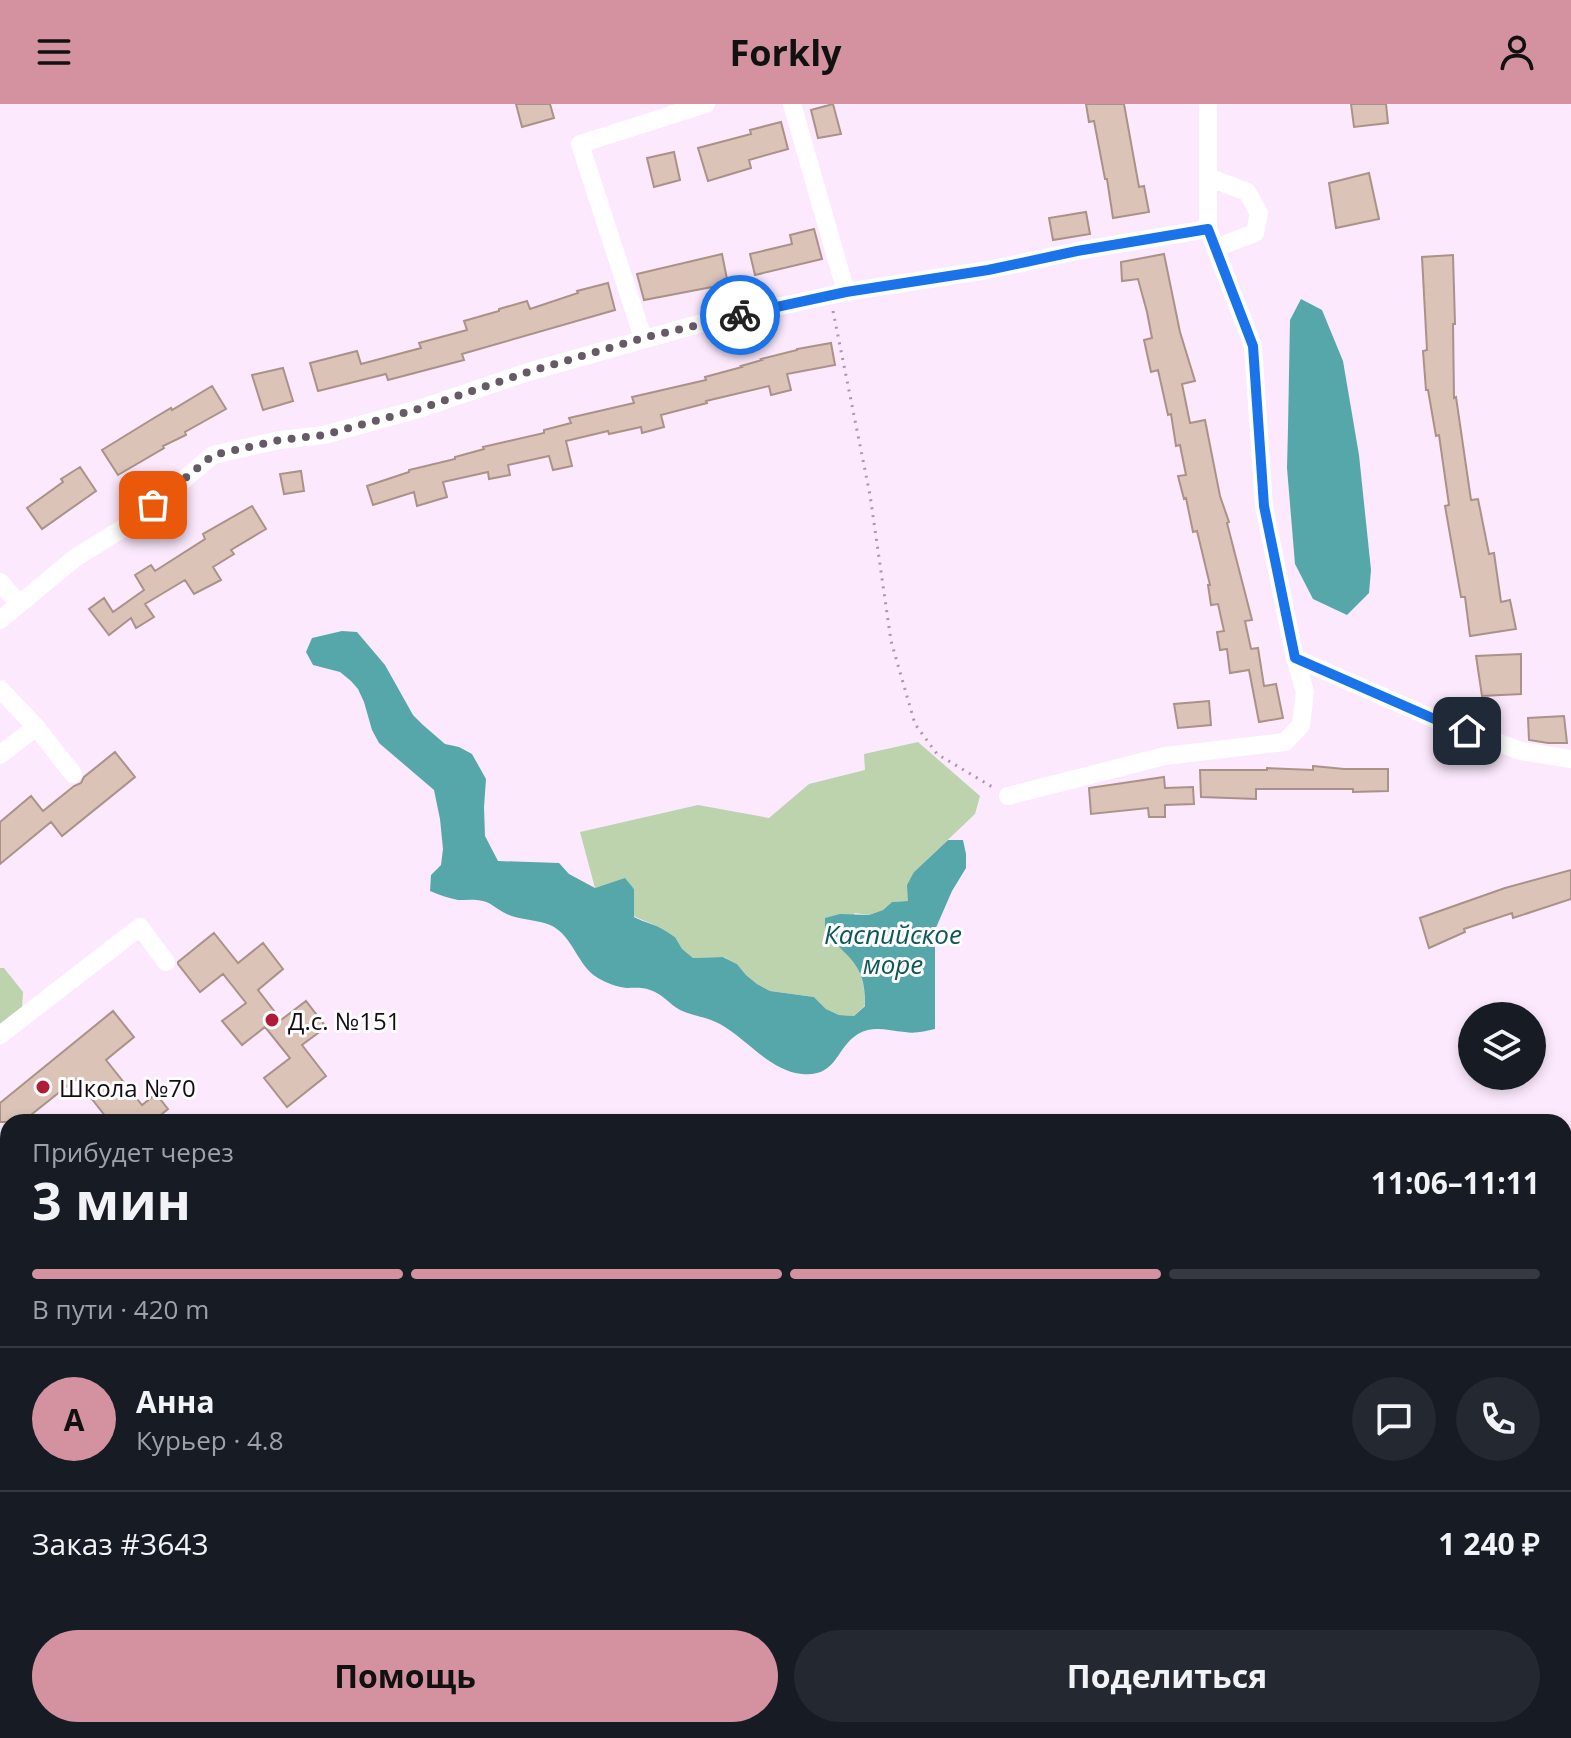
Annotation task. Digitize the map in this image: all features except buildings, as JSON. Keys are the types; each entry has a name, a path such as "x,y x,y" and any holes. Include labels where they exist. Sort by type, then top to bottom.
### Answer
{"street":[{"path":"643,338 580,144 706,104"},
{"path":"792,104 838,294"},
{"path":"1008,796 1165,756 1285,742 1301,725 1305,692 1295,658 1264,506 1253,346 1208,229 1208,104"},
{"path":"1208,177 1247,192 1259,213 1255,233 1215,248"},
{"path":"0,620 75,558 133,522 213,455 280,440 324,435 422,408 528,372 702,323 838,294 1208,229"},
{"path":"0,582 19,604"},
{"path":"1295,658 1439,721 1521,751 1571,759"},
{"path":"0,689 36,727 73,774"},
{"path":"0,755 36,727"},
{"path":"0,1035 140,927 166,962"}],"path":[{"path":"838,294 891,641 915,724 937,754 1008,796"}],"shaded area":[{"path":"918,742 980,796 975,814 914,872 908,901 892,902 883,910 869,915 855,913 835,943 855,963 862,978 865,1005 854,1016 839,1015 826,1009 814,997 770,991 724,957 693,958 681,949 675,937 634,916 634,889 625,879 595,888 580,832 698,805 769,818 809,784 865,770 864,754"},
{"path":"0,968 4,968 23,992 22,1008 0,1026"}],"water":[{"path":"1301,299 1322,310 1343,361 1359,455 1371,570 1369,593 1347,615 1313,599 1295,564 1287,468 1290,320"},
{"name":"Каспийское море","path":"342,631 357,632 385,665 413,715 423,725 445,744 472,754 486,779 485,836 498,861 559,863 569,874 595,888 625,878 634,889 634,917 675,937 682,949 693,958 723,957 737,964 757,984 770,991 814,997 826,1009 839,1015 854,1016 865,1006 865,992 855,964 825,933 825,918 840,914 869,915 883,910 892,902 908,901 907,885 914,872 948,840 963,840 966,868 935,930 935,1029 912,1033 881,1029 864,1031 850,1040 823,1071 814,1074 790,1072 769,1061 720,1024 680,1010 655,992 644,988 619,987 598,978 585,966 564,936 550,925 509,915 483,901 458,900 430,891 431,875 441,865 443,849 434,790 379,743 364,702 351,681 340,672 313,665 306,652 312,638"}],"way so far":[{"path":"153,505 213,455 280,440 324,435 422,408 643,338 740,315"}],"place":[{"name":"Д.с. №151","path":"272,1020"},
{"name":"Школа №70","path":"43,1087"}],"route":[{"path":"740,315 846,292 988,270 1208,229 1253,346 1264,506 1295,658 1467,731"}]}
